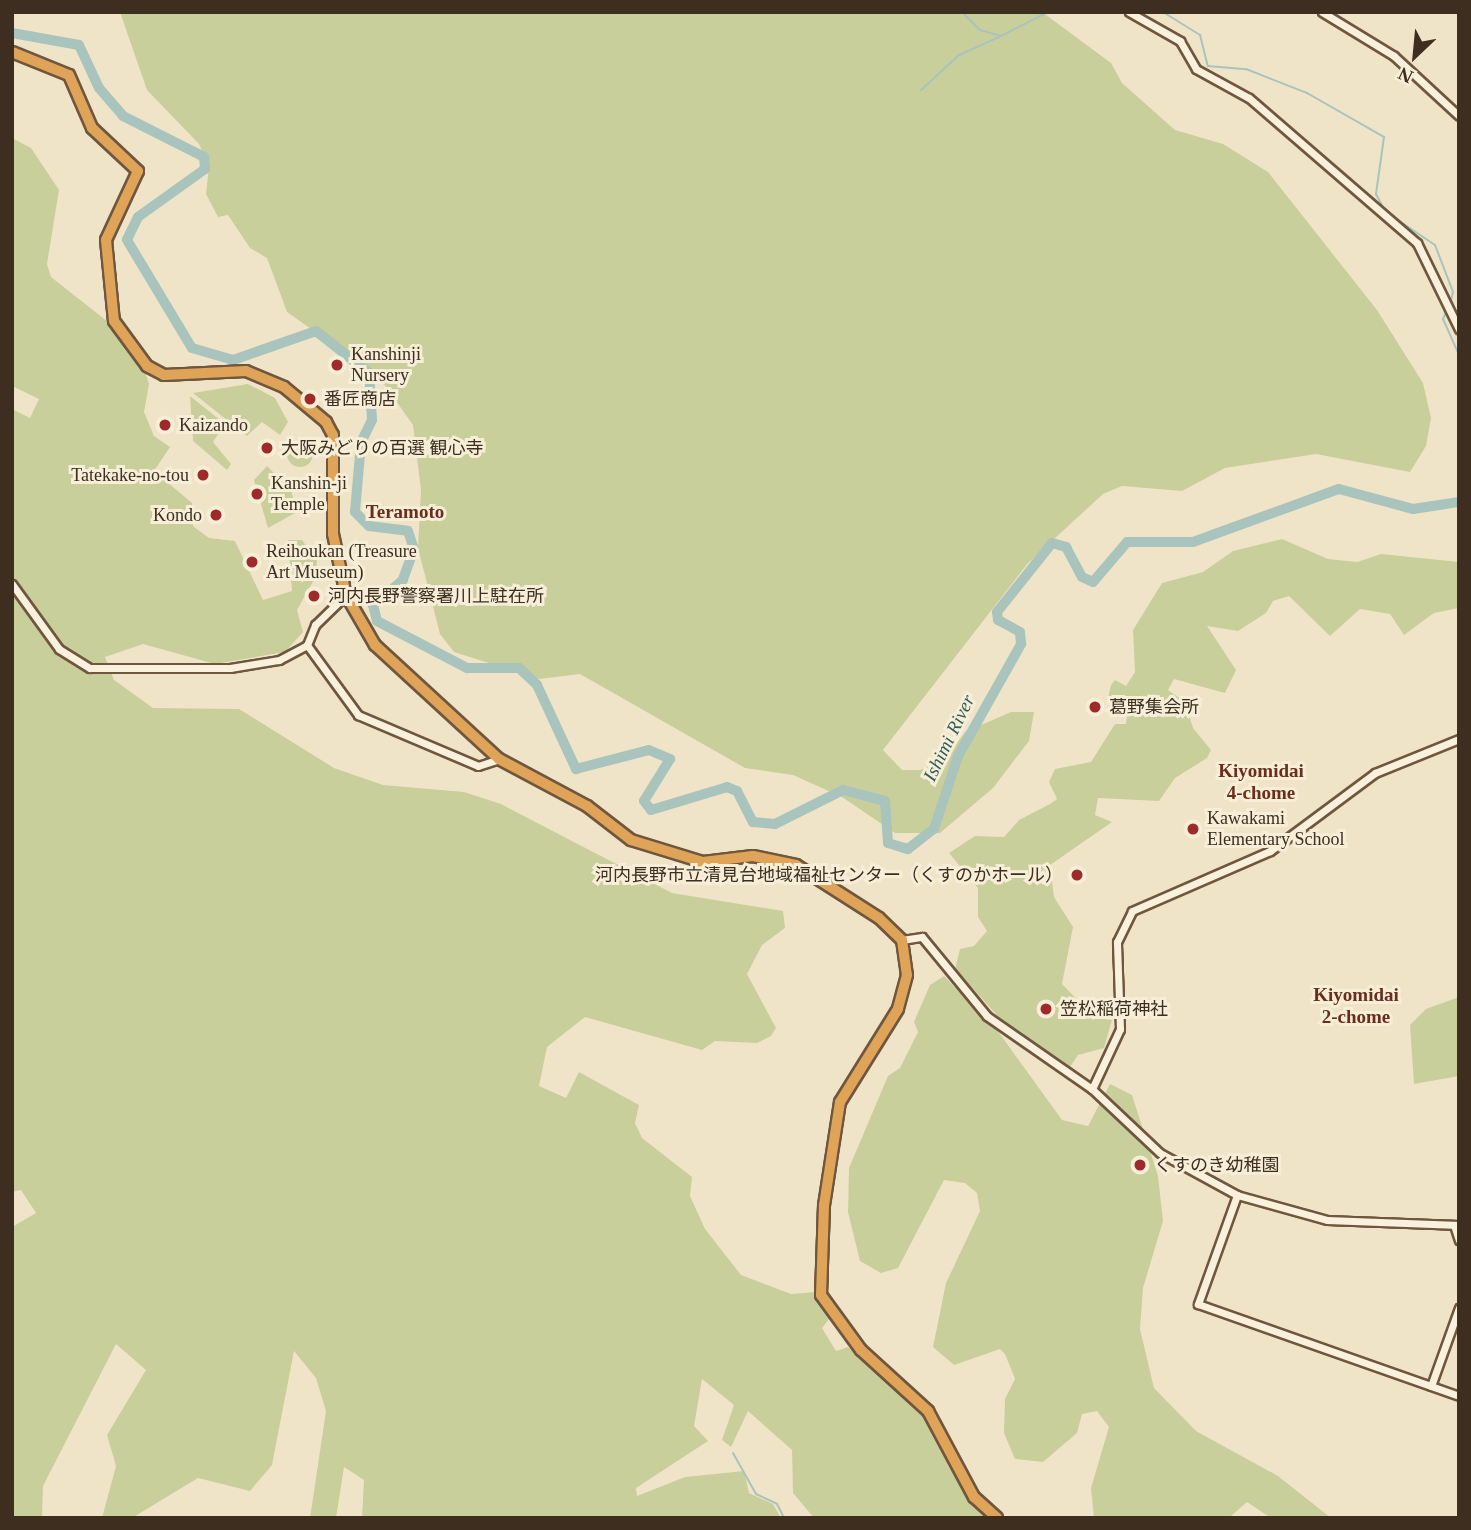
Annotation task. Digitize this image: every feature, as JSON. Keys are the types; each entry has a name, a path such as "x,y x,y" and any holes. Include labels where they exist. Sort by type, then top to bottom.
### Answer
{"highway":[{"path":"12,52 69,75 92,128 138,171 106,240 114,321 147,366 164,374 246,371 284,387 326,422 332,435 333,534 346,595 375,645 499,759 587,806 629,839 669,854 703,862 754,856 796,865 879,918 902,940 907,975 898,1009 840,1102 824,1205 821,1295 862,1350 928,1411 974,1497 997,1518"}],"main road":[{"path":"1129,12 1180,41 1196,69 1237,89 1357,187 1378,213 1418,243 1459,328"},
{"path":"1322,12 1394,56 1459,116"},
{"path":"12,584 59,649 90,668 258,665 307,645 315,625 346,595"},
{"path":"307,645 358,715 478,766 499,759"},
{"path":"1092,1089 1119,1029 1117,942 1132,911 1270,851 1375,773 1459,739"},
{"path":"902,940 922,937 986,1016 1092,1089 1160,1153 1237,1195 1327,1220 1456,1225 1459,1240"},
{"path":"1237,1195 1198,1304 1459,1396"},
{"path":"1431,1387 1459,1308"}],"green space":[{"path":"120,12 1042,12 1111,63 1122,83 1175,130 1223,144 1268,172 1377,310 1423,383 1431,418 1426,446 1410,472 1316,454 1225,468 1182,491 1122,486 1103,494 1028,563 883,750 902,770 920,770 944,761 965,732 1011,712 1034,712 1029,741 993,788 940,833 895,833 842,797 793,775 745,768 580,674 539,679 454,652 440,634 418,548 421,490 413,425 379,377 287,312 267,258 250,248 228,215 218,217 206,194 209,166 199,144 147,90"},
{"path":"12,138 31,148 59,190 47,264 51,277 112,325 144,368 149,384 144,412 154,436 170,447 154,471 192,503 193,526 209,538 235,541 263,600 292,591 288,540 302,540 317,561 315,578 297,610 303,632 285,652 215,664 143,644 105,657 114,680 153,708 239,709 334,768 383,785 464,792 501,804 672,893 783,911 785,928 762,945 747,974 776,1028 771,1036 757,1043 715,1041 702,1050 585,1017 547,1047 539,1086 566,1098 579,1072 639,1105 635,1123 642,1138 692,1177 690,1196 705,1229 741,1275 791,1294 815,1292 829,1319 822,1328 836,1351 848,1347 931,1421 950,1468 990,1518 814,1518 793,1493 792,1450 748,1411 731,1447 722,1440 734,1405 702,1379 694,1426 708,1441 636,1488 637,1496 685,1477 744,1471 749,1493 773,1504 781,1518 362,1518 364,1480 344,1467 336,1518 310,1518 326,1411 316,1378 294,1351 272,1465 250,1491 198,1478 132,1518 102,1518 116,1466 107,1435 146,1370 116,1344 43,1486 42,1518 12,1518 12,1227 36,1213 21,1190 12,1192 12,409 30,418 39,399 12,386"},
{"path":"248,384 275,398 288,422 280,435 262,422 247,436 193,393"},
{"path":"190,396 225,424 213,442 231,464 227,470 193,441"},
{"path":"300,441 309,445 313,454 309,463 300,467 291,463 287,454 291,445"},
{"path":"267,466 291,490 297,512 268,528 254,480"},
{"path":"1282,539 1328,559 1357,562 1381,554 1459,562 1459,608 1434,613 1404,635 1390,614 1360,609 1330,636 1289,596 1273,601 1266,613 1238,631 1207,626 1236,670 1225,693 1174,679 1168,690 1185,702 1193,728 1211,750 1207,758 1175,778 1159,801 1098,798 1095,815 1112,822 1050,865 1054,897 1073,927 1062,984 1095,1018 1112,1020 1104,1048 1078,1055 1070,1067 1005,1024 955,969 960,949 974,946 987,931 978,917 978,888 949,853 975,836 1004,837 1019,820 1057,799 1049,782 1055,769 1091,762 1115,724 1126,724 1128,710 1108,698 1111,685 1115,680 1126,686 1135,672 1133,630 1162,583 1203,572 1233,551"},
{"path":"944,976 1000,1034 1062,1120 1088,1126 1110,1084 1132,1095 1158,1176 1163,1221 1143,1288 1140,1329 1154,1388 1196,1431 1278,1476 1331,1518 1271,1518 1247,1502 1229,1518 1094,1518 1091,1488 1109,1427 1097,1411 1082,1414 1077,1433 1043,1462 1015,1459 1004,1433 1005,1399 1015,1379 1005,1354 1000,1349 954,1365 933,1347 946,1283 980,1211 977,1193 965,1183 944,1180 898,1268 881,1273 860,1261 848,1212 849,1168 888,1076 900,1068 918,1032 914,1022 930,985"},
{"path":"1459,997 1459,1076 1414,1084 1410,1025 1426,1009"}],"waterway":[{"path":"962,12 980,30 1001,36 1048,12"},
{"path":"1163,12 1200,35 1208,66 1246,69 1307,93 1384,137 1376,194 1385,211"},
{"name":"Ishimi River","path":"12,33 79,45 99,88 123,116 204,157 205,169 138,217 127,240 192,348 233,360 316,331 369,373 372,420 361,443 355,512 369,526 408,531 414,549 403,580 373,605 377,621 467,668 519,668 537,685 576,769 649,750 670,759 644,801 651,810 727,787 737,791 753,822 775,824 843,790 885,801 888,843 908,849 934,829 958,756 1021,644 1020,632 998,620 997,612 1052,543 1066,547 1082,577 1093,582 1127,542 1193,542 1339,489 1413,509 1459,502"},
{"path":"921,90 959,55 1001,36"},
{"path":"1389,214 1435,245 1453,292 1450,305"},
{"path":"1447,310 1443,319 1459,355"},
{"path":"1459,392 1459,409"},
{"path":"733,1453 756,1494 777,1504 784,1518"}],"place":[{"name":"Kanshinji Nursery","path":"337,365"},
{"name":"番匠商店","path":"310,399"},
{"name":"Kaizando","path":"165,425"},
{"name":"大阪みどりの百選 観心寺","path":"267,448"},
{"name":"Tatekake-no-tou","path":"203,475"},
{"name":"Kanshin-ji Temple","path":"257,494"},
{"name":"Kondo","path":"216,515"},
{"name":"Reihoukan (Treasure Art Museum)","path":"252,562"},
{"name":"河内長野警察署川上駐在所","path":"314,596"},
{"name":"葛野集会所","path":"1095,707"},
{"name":"Kawakami Elementary School","path":"1193,829"},
{"name":"河内長野市立清見台地域福祉センター（くすのかホール）","path":"1077,875"},
{"name":"笠松稲荷神社","path":"1046,1009"},
{"name":"くすのき幼稚園","path":"1140,1165"}],"district":[{"name":"Teramoto","path":"405,512"},
{"name":"Kiyomidai 4-chome","path":"1261,782"},
{"name":"Kiyomidai 2-chome","path":"1356,1006"}]}
